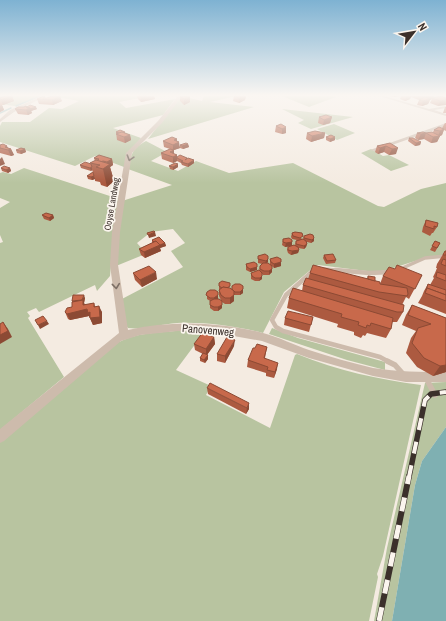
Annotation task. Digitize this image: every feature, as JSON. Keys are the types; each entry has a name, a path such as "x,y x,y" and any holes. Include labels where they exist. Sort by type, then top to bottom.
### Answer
{"street":[{"name":"Ooyse Landweg","path":"124,335 118,306 114,265 116,232 130,154 157,125"},
{"path":"373,150 443,125"},
{"name":"Panovenweg","path":"0,436 124,335 140,331 178,327 211,328 263,337 309,354 374,372 406,377 446,377"}],"lane":[{"path":"406,377 394,365 380,357 283,331 276,327 272,320 286,295 316,268 369,273 389,272 425,258 446,256"},
{"path":"426,378 435,394"}],"green space":[{"path":"125,125 113,128 141,138 129,154 124,167 95,156 75,166 0,142 0,126"},
{"path":"159,125 194,125 148,139"},
{"path":"302,125 325,125 311,129"},
{"path":"336,125 355,133 337,140 317,129"},
{"path":"146,141 167,152 151,161 178,171 196,161 229,173 293,163 378,206 384,207 421,189 446,183 446,255 415,261 387,270 375,272 318,265 284,292 263,333 231,326 199,323 177,323 140,328 128,328 125,324 120,300 183,267 171,251 185,243 173,229 151,232 137,243 144,251 143,255 116,266 122,201 172,185 128,169 133,152 137,147"},
{"path":"371,149 383,156 389,155 409,165 391,171 361,153"},
{"path":"24,168 119,199 114,231 110,276 97,291 95,285 39,312 36,308 27,312 30,316 28,318 64,377 0,430 0,243 3,242 0,235 0,208 10,202 0,198 0,173 3,172 11,174"},
{"path":"272,328 298,338 385,362 385,370 347,360 269,334"},
{"path":"175,331 205,331 176,370 211,386 206,395 270,428 295,355 297,354 358,374 421,385 383,556 377,574 378,577 369,621 0,621 0,441 117,343 138,335"},
{"path":"446,382 446,427 422,461 415,485 392,621 374,621 387,548 425,383"}],"water":[{"path":"446,427 446,621 392,621 415,485 422,461"}],"building":[{"path":"283,125 286,127 282,129 276,126"},
{"path":"439,127 444,129 440,131 434,130"},
{"path":"120,130 125,132 116,132"},
{"path":"315,131 325,133 312,136 307,133"},
{"path":"122,132 130,135 124,137 116,134"},
{"path":"432,132 440,136 433,137 426,133"},
{"path":"331,135 335,137 330,139 326,137"},
{"path":"172,137 177,139 174,140 179,142 173,145 163,141"},
{"path":"409,138 413,138 421,142 416,143"},
{"path":"390,143 398,148 392,149 386,146 380,148 377,146"},
{"path":"3,144 7,146 5,147 11,149 8,150 0,148 0,145"},
{"path":"21,148 25,149 20,151 16,150"},
{"path":"170,149 174,150 170,152 177,155 173,157 161,153"},
{"path":"99,155 112,159 107,162 97,161 99,159 94,158"},
{"path":"180,155 187,158 185,160 188,158 194,160 188,164 181,162 183,161 177,158"},
{"path":"96,160 110,164 103,169 96,167 100,165 90,163"},
{"path":"85,162 91,164 92,167 90,168 80,165"},
{"path":"175,163 178,164 173,167 169,166"},
{"path":"4,166 10,168 6,170 1,168"},
{"path":"93,172 94,176 87,176"},
{"path":"46,213 53,215 49,218 42,215"},
{"path":"426,220 438,223 437,227 434,226 434,229 425,226"},
{"path":"155,232 148,235 147,233"},
{"path":"292,233 302,233 303,236 300,238 293,236"},
{"path":"310,234 313,235 314,238 312,240 304,238 304,236"},
{"path":"159,237 165,243 160,245 156,241 154,242 152,240"},
{"path":"289,238 292,242 283,242 283,239"},
{"path":"303,239 307,244 304,246 296,244 296,241"},
{"path":"156,241 160,245 144,252 139,249"},
{"path":"435,241 440,243 437,248 432,246"},
{"path":"294,245 298,247 299,250 288,250 288,247"},
{"path":"265,254 268,256 266,261 258,259 258,256"},
{"path":"333,254 336,260 327,261 324,255"},
{"path":"277,257 281,259 281,262 274,264 271,262 270,259"},
{"path":"443,259 446,260 446,266 441,264"},
{"path":"254,262 257,264 257,267 250,269 247,267 246,264"},
{"path":"263,263 268,263 272,266 272,269 269,271 264,271 260,269 260,266"},
{"path":"313,265 380,282 380,284 407,288 408,294 407,296 379,292 310,273"},
{"path":"397,265 422,275 415,289 383,276 389,267 395,269"},
{"path":"149,266 156,272 140,280 133,273"},
{"path":"259,270 262,273 260,278 255,278 252,276 251,273"},
{"path":"437,272 446,275 446,281 436,277"},
{"path":"368,276 375,277 375,281 368,279"},
{"path":"306,278 404,305 403,312 397,312 303,285"},
{"path":"222,281 230,283 230,286 227,288 222,288 219,286 219,283"},
{"path":"235,284 240,284 243,286 243,289 240,292 235,292 232,289 232,286"},
{"path":"428,284 446,290 446,295 427,288 426,290"},
{"path":"223,287 230,288 234,291 234,295 230,298 225,298 221,295 219,290"},
{"path":"293,288 393,318 391,329 371,323 370,326 367,325 366,328 358,325 359,322 341,317 342,314 289,298"},
{"path":"427,288 446,295 446,301 425,293"},
{"path":"210,290 215,290 218,292 218,295 214,298 210,298 206,295"},
{"path":"73,295 84,295 82,300 72,301"},
{"path":"219,299 222,301 222,305 214,307 210,305 210,301"},
{"path":"83,300 83,305 94,303 94,307 99,306 100,317 90,318 90,312 88,313 87,309 67,314 65,312 67,308 72,307 72,302"},
{"path":"412,305 446,318 446,365 440,366 424,358 412,343 418,328 431,324 408,315"},
{"path":"288,311 313,317 311,325 285,318"},
{"path":"43,316 47,321 38,325 35,320"},
{"path":"3,322 8,331 0,335 0,324"},
{"path":"203,332 214,337 206,349 194,344"},
{"path":"227,337 235,340 225,356 217,354"},
{"path":"257,344 267,347 264,358 278,363 275,372 267,370 268,367 248,360 253,348 255,348"},
{"path":"203,353 208,355 204,360 200,358"},
{"path":"210,383 249,403 247,408 207,388"}],"railway":[{"path":"409,477 425,400 431,394 446,392"},
{"path":"379,621 409,476"}]}
